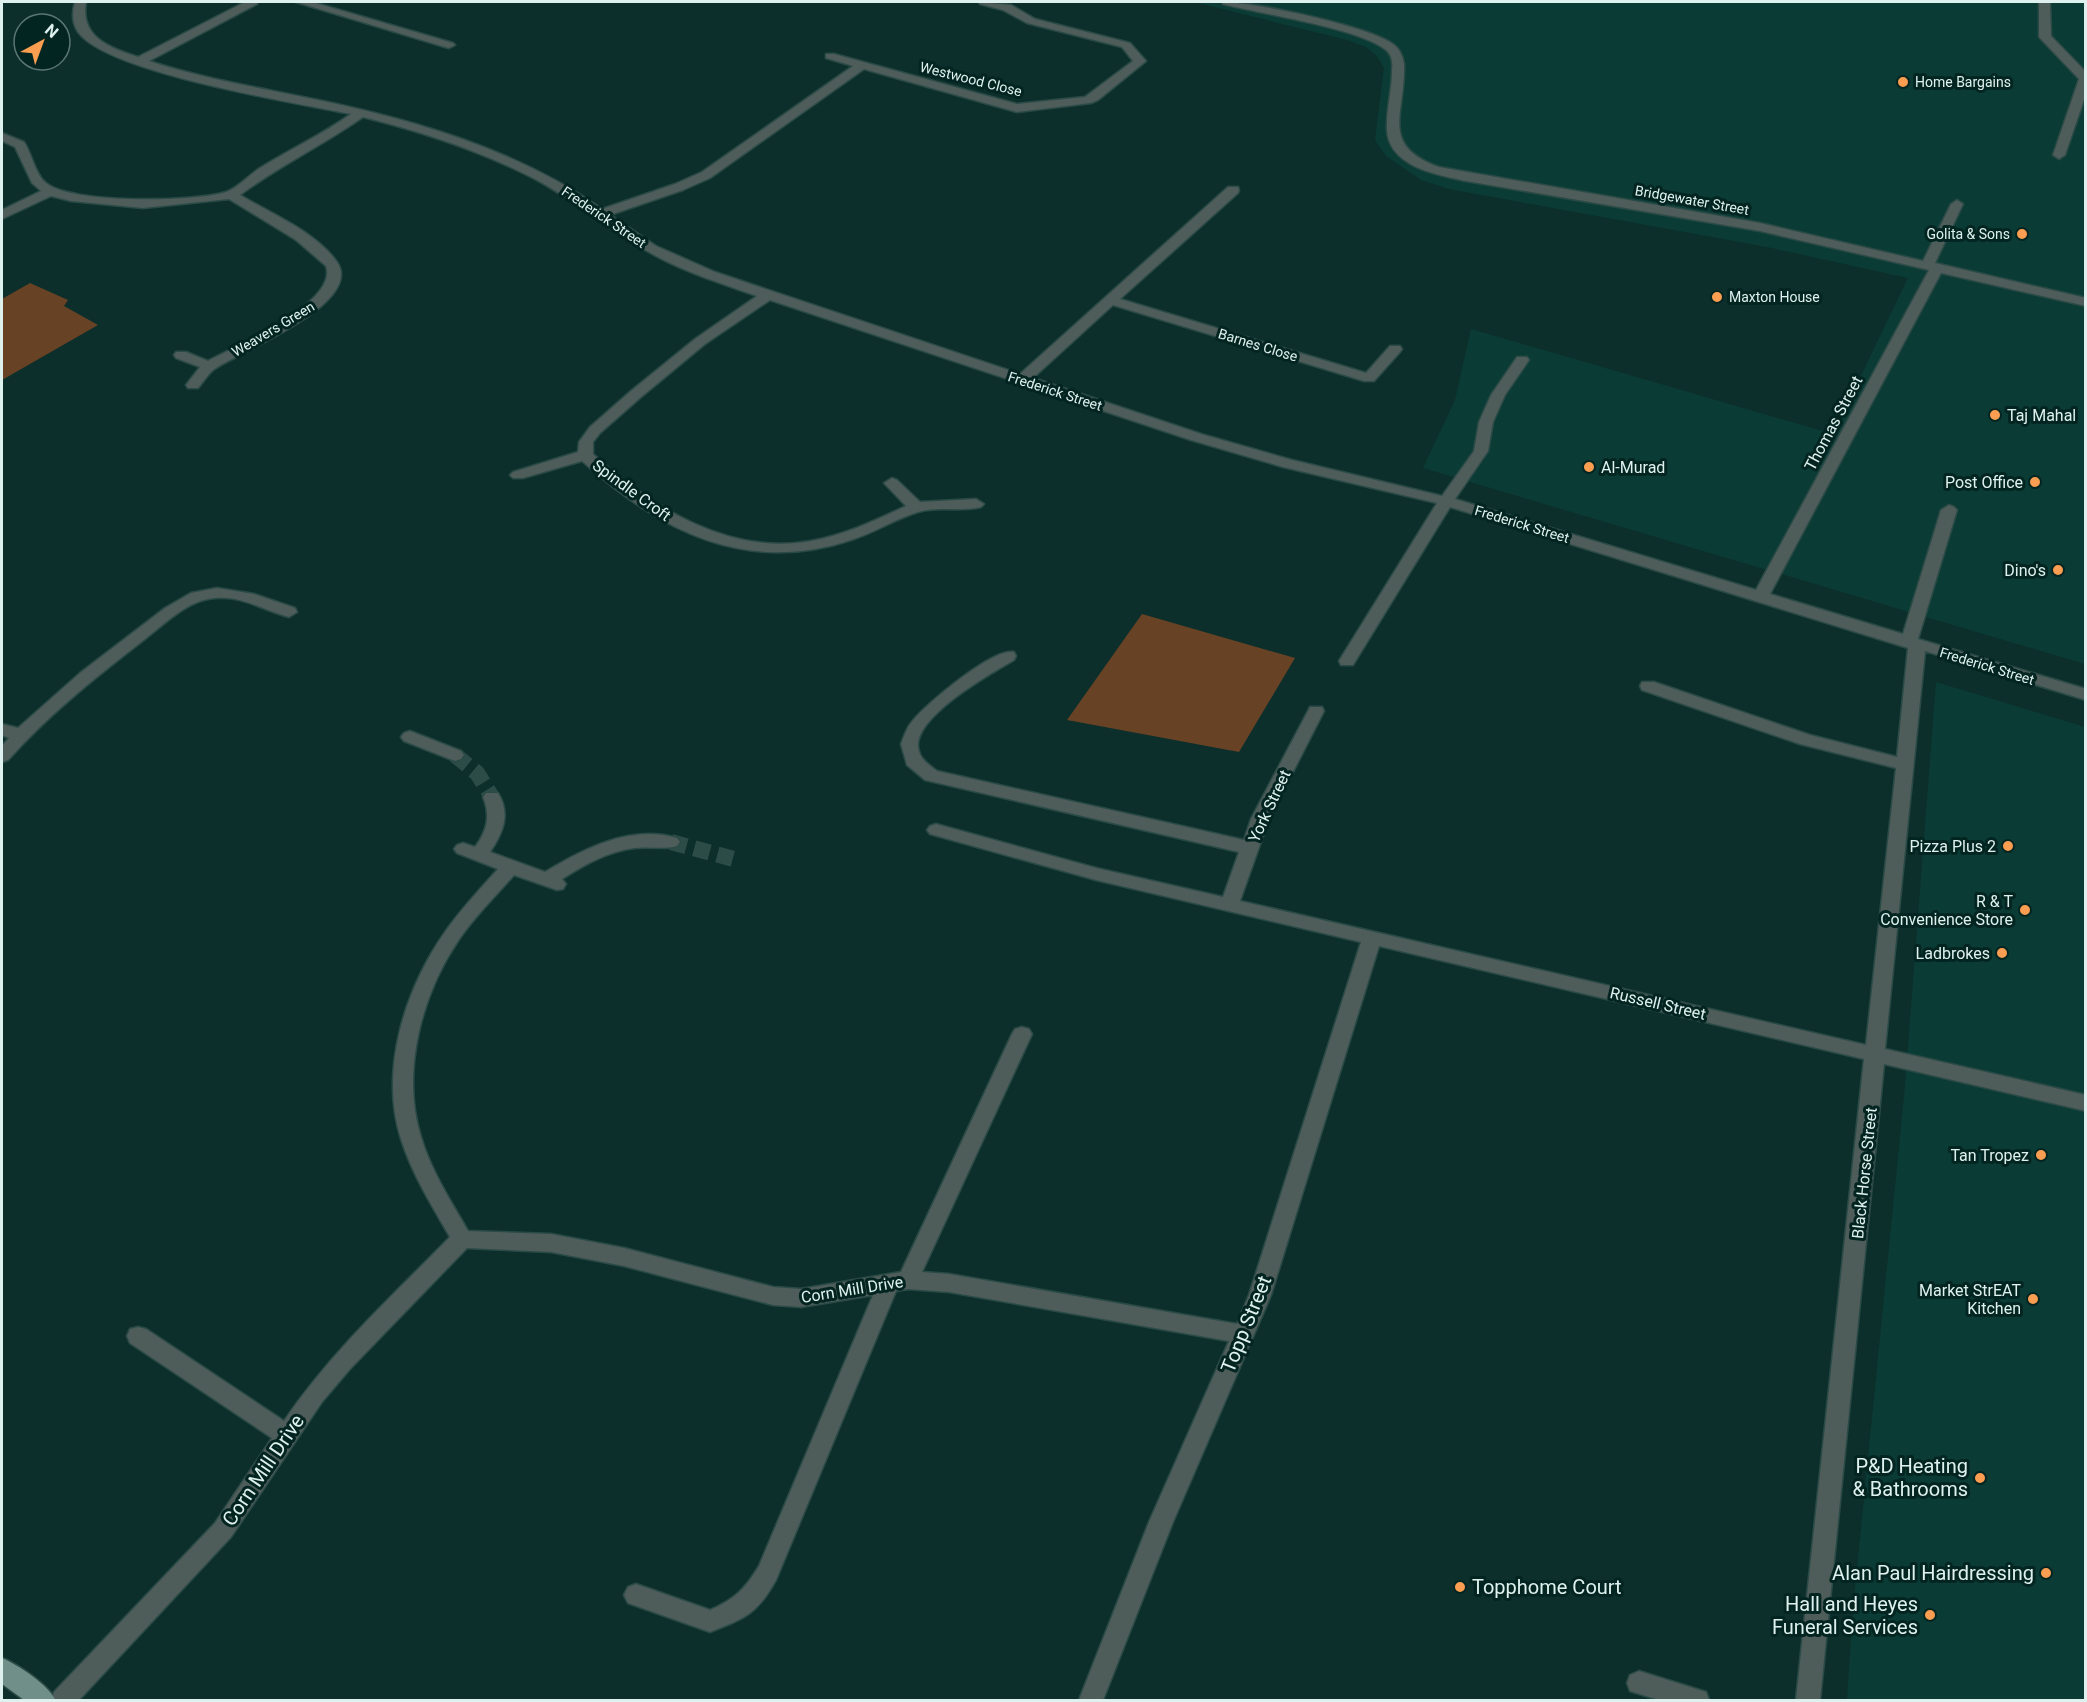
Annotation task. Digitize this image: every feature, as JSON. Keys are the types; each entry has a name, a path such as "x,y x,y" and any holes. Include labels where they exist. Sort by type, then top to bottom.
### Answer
{"main road":[{"path":"2,1670 43,1701"}],"street":[{"name":"Frederick Street","path":"80,2 78,16 84,33 101,46 139,62 221,84 361,113 475,148 560,188 643,244 688,267 768,295 1196,437 1288,464 1446,501 2085,695"},
{"path":"139,62 253,2"},
{"path":"302,2 449,45"},
{"name":"Westwood Close","path":"830,56 1017,108 1032,108 1094,97 1140,61 1126,45 1031,21 1006,7 984,2"},
{"name":"Bridgewater Street","path":"1227,2 1363,35 1390,47 1400,63 1393,135 1400,148 1425,166 1466,177 1760,227 2085,302"},
{"path":"2044,2 2044,37 2085,78 2059,154"},
{"path":"601,214 679,187 706,175 862,65"},
{"path":"2,137 20,146 38,183 50,192 71,197 144,204 180,202 231,195 264,171 324,140 361,113"},
{"path":"1022,380 1233,190"},
{"path":"2,215 50,192"},
{"name":"Weavers Green","path":"193,385 209,366 300,315 321,300 333,283 333,267 319,250 231,195"},
{"name":"Thomas Street","path":"1761,596 1933,266 1957,204"},
{"name":"Spindle Croft","path":"768,295 727,320 669,364 595,430 586,442 585,455 602,471 676,522 702,535 738,545 771,550 806,548 864,531 916,507 976,504"},
{"name":"Barnes Close","path":"1111,300 1369,378 1395,349"},
{"path":"181,355 209,366"},
{"path":"1347,661 1446,501 1481,451 1486,422 1498,395 1522,360"},
{"path":"518,475 585,455"},
{"path":"892,483 916,507"},
{"name":"Black Horse Street","path":"1808,1701 1906,765 1913,644 1949,510"},
{"path":"2,756 19,735 105,661 181,604 206,594 237,592 289,612"},
{"path":"1008,656 937,703 923,717 912,733 908,752 917,768 932,776 1250,848"},
{"path":"1648,686 1806,740 1906,765"},
{"name":"York Street","path":"1230,904 1260,819 1316,711"},
{"path":"2,729 19,735"},
{"path":"411,736 455,755"},
{"path":"492,797 497,823 489,842 471,852 553,883 590,853 625,842 671,842"},
{"name":"Russell Street","path":"936,830 1096,874 2085,1103"},
{"path":"462,1239 427,1178 407,1124 403,1077 409,1033 424,987 444,947 511,867"},
{"name":"Topp Street","path":"1091,1701 1161,1522 1260,1295 1372,937"},
{"path":"636,1594 710,1621 734,1611 754,1596 768,1572 899,1282 1022,1034"},
{"name":"Corn Mill Drive","path":"63,1701 223,1530 314,1395 342,1362 462,1239 551,1243 624,1257 772,1296 801,1298 899,1282 949,1283 1244,1334"},
{"path":"138,1336 287,1435"},
{"path":"1639,1683 1697,1701"}],"shaded area":[{"path":"1194,2 2085,2 2085,664 1423,468 1455,400 1471,329 1833,434 1908,278 1767,247 1449,189 1421,180 1386,156 1375,140 1384,68 1376,55 1366,47 1347,40"},
{"path":"30,283 68,300 64,306 98,325 2,380 2,299"},
{"path":"1142,614 1295,658 1239,752 1067,720"},
{"path":"1936,682 2085,727 2085,1700 1847,1700 1853,1609 1905,1086"}],"tunnel":[{"path":"455,755 477,773 492,797"},
{"path":"671,842 734,859"}],"place":[{"name":"Home Bargains","path":"1903,82"},
{"name":"Golita & Sons","path":"2022,234"},
{"name":"Maxton House","path":"1717,297"},
{"name":"Taj Mahal","path":"1995,415"},
{"name":"Al-Murad","path":"1589,467"},
{"name":"Post Office","path":"2035,482"},
{"name":"Dino's","path":"2058,570"},
{"name":"Pizza Plus 2","path":"2008,846"},
{"name":"R & T Convenience Store","path":"2025,910"},
{"name":"Ladbrokes","path":"2002,953"},
{"name":"Tan Tropez","path":"2041,1155"},
{"name":"Market StrEAT Kitchen","path":"2033,1299"},
{"name":"P&D Heating & Bathrooms","path":"1980,1478"},
{"name":"Alan Paul Hairdressing","path":"2046,1573"},
{"name":"Topphome Court","path":"1460,1587"},
{"name":"Hall and Heyes Funeral Services","path":"1930,1615"}]}
